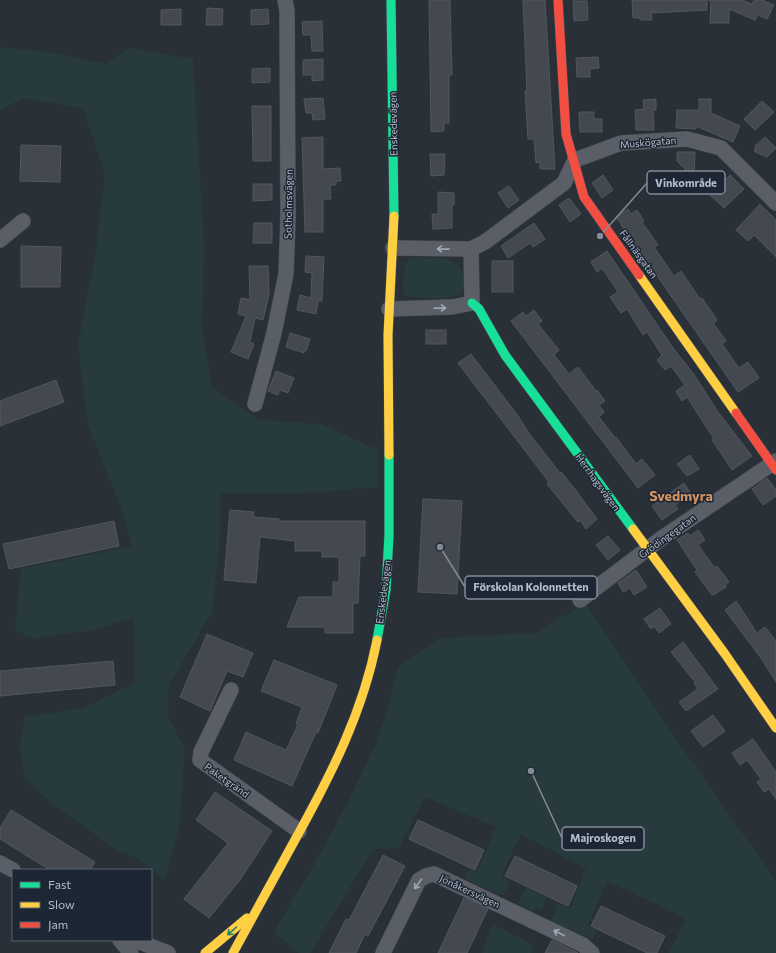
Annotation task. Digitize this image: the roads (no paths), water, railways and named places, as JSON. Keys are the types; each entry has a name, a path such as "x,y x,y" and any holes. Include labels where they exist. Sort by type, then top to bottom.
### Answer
{"street":[{"name":"Sotholmsvägen","path":"255,404 274,333 286,274 288,210 287,11 285,0"},
{"name":"Enskedevägen","path":"233,953 299,832 349,735 365,689 376,644 386,590 389,534 389,309 394,215 390,0"},
{"name":"Fållnäsgatan","path":"558,0 566,134 575,160 584,197 775,465"},
{"name":"Muskögatan","path":"575,160 621,143 687,139 721,148 776,203"},
{"path":"393,248 471,250 485,242 564,183 575,160"},
{"path":"0,240 23,221"},
{"path":"389,309 452,307 472,303 471,250"},
{"name":"Herrhagsvägen","path":"472,303 479,309 505,355 725,654 776,728"},
{"name":"Grödingegatan","path":"580,600 662,538 775,465"},
{"name":"Paketgränd","path":"231,690 201,752 200,760 299,832"},
{"path":"0,863 12,869"},
{"name":"Jönåkersvägen","path":"383,953 419,880 434,874 583,946 592,953"},
{"name":"Enskedevägen","path":"205,953 214,947 258,908"},
{"path":"121,941 131,953"},
{"path":"138,941 168,953"}],"place":[{"name":"Vinkområde","path":"600,236"},
{"name":"Förskolan Kolonnetten","path":"440,547"},
{"name":"Majroskogen","path":"531,771"}],"district":[{"name":"Svedmyra","path":"681,495"}]}
